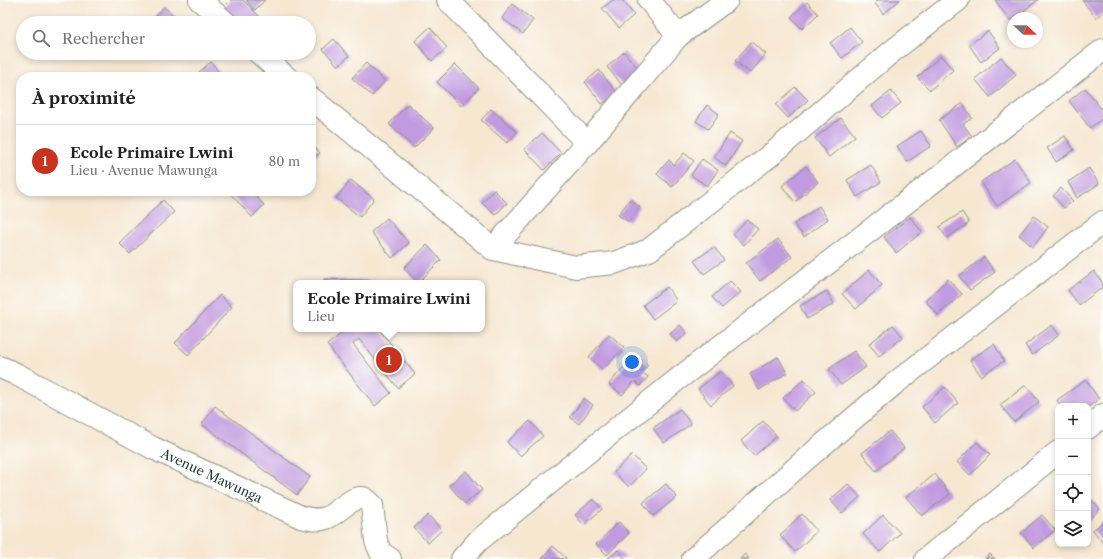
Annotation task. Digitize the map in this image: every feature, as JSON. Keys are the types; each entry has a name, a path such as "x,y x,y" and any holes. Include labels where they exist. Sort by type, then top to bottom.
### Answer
{"street":[{"path":"200,0 218,16"},
{"path":"448,0 587,143"},
{"path":"649,0 678,36"},
{"path":"493,249 587,143 678,36 727,0"},
{"path":"316,102 493,249 576,268 614,263 649,250 773,153 890,53 958,0"},
{"path":"462,559 478,541 673,383 1103,50"},
{"path":"267,60 280,72"},
{"path":"693,559 894,384 1103,222"},
{"name":"Avenue Mawunga","path":"0,367 16,374 153,448 301,517 314,520 327,517 351,502 361,498 367,500 372,505 376,541 382,554 390,559"},
{"path":"1091,425 1103,415"},
{"path":"926,559 1055,454"}],"building":[{"path":"231,0 243,0 259,16 232,16 224,7"},
{"path":"246,0 265,0 255,10"},
{"path":"613,0 622,0 634,15 619,28 602,8"},
{"path":"878,0 900,0 883,14 875,3"},
{"path":"995,0 1038,0 1022,12 1007,12 1007,17"},
{"path":"1082,0 1103,0 1103,12 1096,18"},
{"path":"807,2 818,14 802,29 791,17"},
{"path":"512,4 533,20 523,34 502,18"},
{"path":"164,7 175,16 156,16"},
{"path":"430,27 447,48 432,61 415,41"},
{"path":"850,27 862,42 842,58 830,43"},
{"path":"988,31 1000,48 981,62 969,45"},
{"path":"334,39 349,56 338,66 323,49"},
{"path":"751,42 766,54 750,73 735,61"},
{"path":"624,52 640,71 623,86 607,67"},
{"path":"941,56 953,70 930,90 917,77"},
{"path":"1001,57 1016,75 990,97 975,79"},
{"path":"211,62 219,72 199,72"},
{"path":"366,63 385,81 372,96 352,78"},
{"path":"455,64 479,88 461,106 437,82"},
{"path":"599,70 617,93 602,104 585,82"},
{"path":"795,87 808,100 788,118 776,105"},
{"path":"1085,88 1103,111 1103,118 1090,128 1069,101"},
{"path":"891,91 901,103 882,118 872,106"},
{"path":"963,103 972,118 963,124 972,136 957,147 939,120"},
{"path":"408,104 434,128 414,148 389,124"},
{"path":"707,105 719,114 708,129 696,121"},
{"path":"491,109 517,132 507,143 481,120"},
{"path":"841,118 855,136 829,157 815,138"},
{"path":"921,131 931,146 907,162 897,146"},
{"path":"542,133 561,153 544,170 524,149"},
{"path":"730,133 742,141 726,166 714,157"},
{"path":"1065,136 1074,150 1056,162 1047,148"},
{"path":"316,149 320,153 316,156"},
{"path":"684,153 694,161 672,187 657,174 669,160 674,165"},
{"path":"702,159 718,170 707,186 691,175"},
{"path":"1015,159 1031,183 997,206 981,182"},
{"path":"871,165 881,182 857,197 847,180"},
{"path":"806,166 818,182 795,202 782,186"},
{"path":"1089,168 1099,184 1077,198 1068,182"},
{"path":"351,180 374,199 360,217 336,198"},
{"path":"1061,188 1073,201 1064,208 1053,196"},
{"path":"494,190 507,203 495,215 482,203"},
{"path":"233,196 256,196 264,205 252,217"},
{"path":"630,199 640,207 629,222 618,215"},
{"path":"163,200 174,212 130,254 119,243"},
{"path":"819,206 828,219 804,237 794,224"},
{"path":"962,212 969,223 947,238 939,227"},
{"path":"1034,216 1048,227 1033,247 1019,235"},
{"path":"910,217 922,232 896,253 884,237"},
{"path":"387,218 409,243 392,258 371,232"},
{"path":"747,220 758,229 744,245 733,235"},
{"path":"778,239 792,257 760,281 746,263"},
{"path":"427,245 441,260 421,280 415,280 404,268"},
{"path":"714,247 724,260 704,274 694,261"},
{"path":"984,257 995,272 970,290 959,276"},
{"path":"869,270 882,285 856,309 842,294"},
{"path":"1094,271 1103,283 1103,287 1079,305 1068,290"},
{"path":"324,279 355,280 324,280"},
{"path":"948,279 962,294 938,315 925,300"},
{"path":"730,281 741,292 722,308 712,297"},
{"path":"667,287 677,301 653,319 643,305"},
{"path":"827,291 834,304 807,319 800,306"},
{"path":"220,295 232,307 188,355 175,343"},
{"path":"680,325 687,333 677,342 670,334"},
{"path":"893,325 903,337 879,356 869,344"},
{"path":"1052,325 1059,335 1032,355 1025,345"},
{"path":"343,332 381,332 415,374 398,388 359,339 353,344 391,393 375,406 327,345"},
{"path":"609,334 624,347 603,370 589,357"},
{"path":"994,344 1004,361 981,376 970,360"},
{"path":"854,351 866,367 841,385 829,369"},
{"path":"635,354 648,365 642,372 648,377 640,386 635,381 622,395 609,384"},
{"path":"778,357 787,373 759,390 750,374"},
{"path":"721,371 733,386 711,405 698,389"},
{"path":"804,379 816,392 795,411 783,398"},
{"path":"1086,380 1099,399 1091,405 1091,403 1059,403 1057,400"},
{"path":"1026,385 1039,402 1014,422 1000,405"},
{"path":"945,387 958,403 935,423 922,407"},
{"path":"584,398 593,405 579,424 570,417"},
{"path":"215,406 310,477 297,495 202,424"},
{"path":"680,409 691,424 664,443 653,428"},
{"path":"530,421 543,436 520,456 507,442"},
{"path":"763,421 777,436 754,456 741,441"},
{"path":"890,431 904,448 876,471 862,453"},
{"path":"977,442 990,455 970,475 957,462"},
{"path":"632,455 646,469 629,487 614,472"},
{"path":"466,471 482,490 465,504 449,485"},
{"path":"935,474 950,494 922,516 906,497"},
{"path":"666,484 677,497 653,516 643,503"},
{"path":"848,484 860,497 842,513 830,500"},
{"path":"593,499 602,509 584,525 575,515"},
{"path":"1091,499 1100,509 1091,518"},
{"path":"802,514 817,531 795,552 780,535"},
{"path":"428,515 442,530 428,543 414,528"},
{"path":"883,515 900,533 880,552 863,534"},
{"path":"1042,515 1055,530 1034,548 1021,533"},
{"path":"619,522 629,533 607,555 596,544"},
{"path":"1103,522 1103,543 1093,530"},
{"path":"553,546 566,558 565,559 542,559"},
{"path":"618,550 626,559 607,559"},
{"path":"745,554 749,559 740,559"},
{"path":"990,554 995,559 985,559"}],"place":[{"name":"Ecole Primaire Lwini","path":"389,360"}]}
